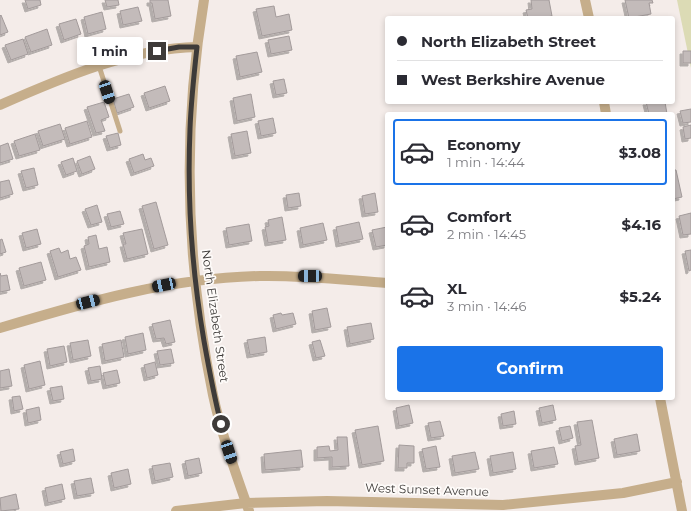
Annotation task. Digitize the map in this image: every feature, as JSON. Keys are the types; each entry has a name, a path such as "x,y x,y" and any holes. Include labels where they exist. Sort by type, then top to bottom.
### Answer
{"street":[{"name":"North Elizabeth Street","path":"204,0 197,47 190,128 189,161 196,281 199,311 214,396 229,452 248,507"},
{"path":"585,0 589,16"},
{"path":"0,105 74,74 99,66 179,47 197,47"},
{"path":"0,328 114,295 164,285 196,281 260,276 303,276 385,283"},
{"path":"660,400 682,511"},
{"name":"West Sunset Avenue","path":"176,511 248,507 327,500 504,505 623,493 677,482"}],"lane":[{"path":"99,66 120,131"}],"green space":[{"path":"677,0 691,0 691,68"}],"building":[{"path":"25,0 40,0 41,5 28,9"},
{"path":"105,0 118,0 119,5 107,7"},
{"path":"150,0 168,0 171,16 155,19"},
{"path":"531,0 549,0 552,16 528,16 526,10 532,9"},
{"path":"625,0 652,0 653,3 649,3 651,14 629,16"},
{"path":"274,6 276,17 289,14 292,30 262,36 256,9"},
{"path":"138,7 142,21 123,25 120,11"},
{"path":"102,12 106,29 88,34 84,17"},
{"path":"1,15 8,32 0,35 0,16"},
{"path":"76,19 81,34 64,40 59,24"},
{"path":"47,29 52,45 31,52 25,37"},
{"path":"289,36 292,50 271,54 268,40"},
{"path":"23,39 28,54 11,60 5,45"},
{"path":"683,51 691,51 691,63 683,63"},
{"path":"257,52 262,72 240,77 236,56"},
{"path":"284,79 287,93 276,95 273,81"},
{"path":"165,86 170,101 149,108 144,93"},
{"path":"129,94 134,107 117,113 113,99"},
{"path":"251,94 255,117 237,121 233,98"},
{"path":"104,102 109,117 101,120 105,131 96,133 87,107"},
{"path":"646,104 665,104 667,112 648,112"},
{"path":"691,109 691,122 683,123 680,111"},
{"path":"273,118 276,133 261,136 258,121"},
{"path":"87,121 92,137 70,144 65,128"},
{"path":"60,124 65,139 43,146 38,131"},
{"path":"691,125 691,138 685,139 683,127"},
{"path":"247,131 251,153 235,156 231,134"},
{"path":"118,133 121,145 110,148 106,136"},
{"path":"35,134 40,150 19,156 14,141"},
{"path":"8,143 13,159 0,163 0,146"},
{"path":"143,154 145,160 151,158 154,166 134,173 129,159"},
{"path":"90,156 95,169 82,174 77,161"},
{"path":"73,158 77,171 66,175 61,162"},
{"path":"34,168 38,185 26,188 21,171"},
{"path":"675,170 676,170 682,197 675,199"},
{"path":"9,180 13,194 0,198 0,182"},
{"path":"299,193 301,206 288,208 286,195"},
{"path":"375,193 378,212 365,214 362,196"},
{"path":"156,202 168,245 154,249 142,206"},
{"path":"97,205 102,222 91,225 85,209"},
{"path":"120,211 124,224 111,227 107,214"},
{"path":"691,213 691,234 683,235 679,216"},
{"path":"282,217 286,240 268,243 265,227 269,226 268,220"},
{"path":"359,222 363,239 339,244 336,227"},
{"path":"323,223 327,240 303,245 300,228"},
{"path":"249,224 252,241 229,245 226,228"},
{"path":"385,227 385,245 376,247 372,230"},
{"path":"37,229 41,244 26,248 22,233"},
{"path":"142,229 148,254 127,259 123,244 126,244 123,233"},
{"path":"96,235 99,249 107,247 110,262 89,267 84,246 89,244 88,237"},
{"path":"2,239 6,252 0,254 0,240"},
{"path":"59,248 61,253 68,250 70,259 76,257 81,270 58,277 50,251"},
{"path":"691,250 691,270 689,271 685,251"},
{"path":"41,262 46,280 24,286 19,268"},
{"path":"0,273 1,276 7,275 10,290 0,292"},
{"path":"327,308 331,327 315,330 312,311"},
{"path":"281,313 282,315 293,313 296,324 276,329 273,315"},
{"path":"170,320 175,342 166,344 164,338 156,339 152,324"},
{"path":"371,323 374,339 350,344 347,327"},
{"path":"143,333 146,350 128,354 125,337"},
{"path":"265,337 267,352 250,355 247,340"},
{"path":"88,340 91,356 73,360 70,343"},
{"path":"121,340 124,357 105,361 102,344"},
{"path":"320,340 325,356 316,358 312,342"},
{"path":"64,346 67,362 50,366 47,349"},
{"path":"171,349 174,363 160,365 157,351"},
{"path":"40,361 45,385 29,389 24,365"},
{"path":"155,362 158,375 147,378 144,365"},
{"path":"100,366 102,379 91,381 88,368"},
{"path":"9,369 12,386 0,388 0,371"},
{"path":"117,370 120,383 106,386 103,373"},
{"path":"62,386 64,399 53,401 50,388"},
{"path":"20,396 23,409 14,411 12,397"},
{"path":"409,405 413,423 399,426 396,408"},
{"path":"553,405 556,420 542,423 539,408"},
{"path":"39,407 41,420 28,423 26,410"},
{"path":"514,411 516,424 503,426 501,414"},
{"path":"592,420 599,458 578,462 575,446 581,445 577,422"},
{"path":"440,421 444,436 431,438 428,423"},
{"path":"378,426 384,461 362,465 355,430"},
{"path":"570,426 573,438 562,441 559,428"},
{"path":"637,434 640,451 617,455 614,439"},
{"path":"337,437 347,437 349,466 332,467 332,457 317,458 317,447 329,446 330,451 338,450"},
{"path":"399,445 414,446 414,463 407,463 407,468 398,468"},
{"path":"436,446 440,467 426,469 422,449"},
{"path":"554,447 558,464 534,468 531,451"},
{"path":"73,449 75,461 63,464 60,452"},
{"path":"301,450 303,467 265,470 264,454"},
{"path":"475,452 479,469 455,473 452,456"},
{"path":"513,452 516,469 493,473 490,456"},
{"path":"199,458 202,473 188,476 185,461"},
{"path":"170,463 173,477 155,481 152,466"},
{"path":"128,469 131,484 114,488 111,473"},
{"path":"91,478 94,493 77,496 74,481"},
{"path":"62,484 65,499 48,503 45,488"},
{"path":"16,494 19,509 1,511 0,498"}],"route":[{"path":"157,51 179,47 197,47 192,95 189,150 193,253 199,311 214,396 221,424"}]}
